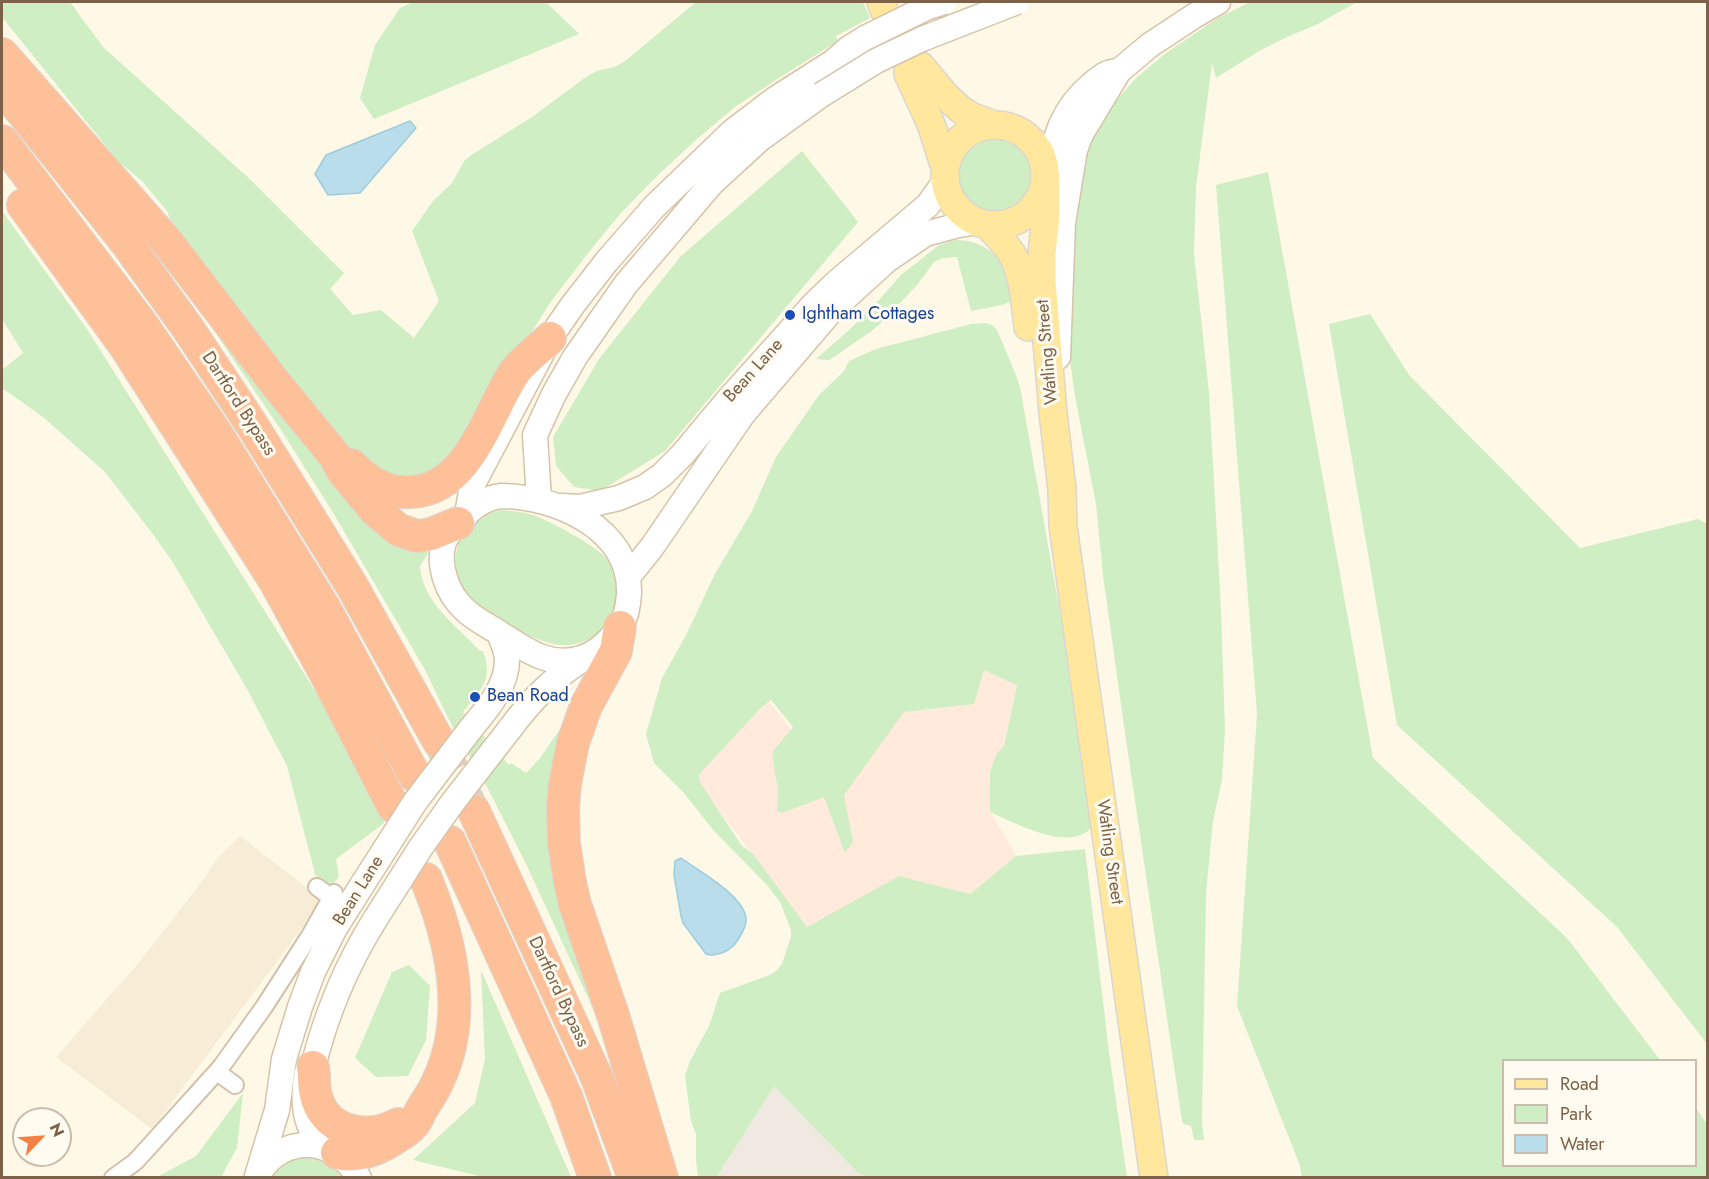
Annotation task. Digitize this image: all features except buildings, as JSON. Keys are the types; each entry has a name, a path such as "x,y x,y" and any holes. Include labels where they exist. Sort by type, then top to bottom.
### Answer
{"highway":[{"path":"2,54 168,243 276,384 335,456 342,470 372,507 399,530 417,536 425,535 462,518"},
{"name":"Dartford Bypass","path":"2,88 128,245 194,337 252,425 352,586 439,742"},
{"name":"Dartford Bypass","path":"2,141 141,323 216,433 325,609 415,776"},
{"path":"2,176 125,346 275,581 393,806"},
{"path":"335,456 389,491 419,492 440,484 451,476 469,455 515,371 550,338"},
{"path":"620,627 616,651 586,705 573,743 565,784 564,843 575,904 613,1015 662,1178"},
{"name":"Dartford Bypass","path":"474,810 597,1078 634,1178"},
{"name":"Dartford Bypass","path":"450,842 566,1096 595,1178"},
{"path":"332,1150 354,1155 374,1149 389,1142 416,1122 446,1063 455,1004 454,977 438,910 426,879"},
{"path":"313,1067 318,1103 329,1119 344,1129 363,1132 384,1131 413,1112 422,1109"}],"main road":[{"path":"538,500 535,435 554,394 575,357 626,284 712,183 813,87 833,62 867,37 928,7 944,2"},
{"path":"462,518 472,486 550,338 607,261 654,207 733,132 775,99 813,87 922,39 1017,2"},
{"path":"1063,526 1070,495 1058,377 1063,223 1075,150 1081,134 1119,71 1165,35 1218,2"},
{"path":"1046,176 1036,145 1024,133 1009,126 992,124 973,117 945,95 921,66 909,62 908,74 935,134 949,195 966,216 982,224 1010,224 1031,213 1035,208 1046,176 1054,141 1068,110 1081,94 1107,72 1119,71"},
{"path":"945,175 950,152 960,138 975,128 992,124"},
{"name":"Bean Lane","path":"538,500 560,506 580,507 624,496 658,479 683,454 814,304 928,205 945,175"},
{"name":"Watling Street","path":"1046,176 1042,282 1062,489 1063,526 1154,1178"},
{"name":"Watling Street","path":"982,224 1011,253 1021,276 1056,506 1063,526"},
{"name":"Bean Lane","path":"628,578 652,548 743,414 832,310 887,260 925,234 959,225 982,224"},
{"path":"519,496 538,500 577,514 603,533 619,553 628,578 629,590 628,607 620,627 606,643 588,657 568,661 542,657 527,651 479,621 454,597 447,585 443,566 443,548 447,537 462,518 481,502 495,497 519,496"},
{"name":"Bean Lane","path":"257,1177 277,1110 285,1059 313,972 335,928 415,802 497,694 504,677 507,659 499,633"},
{"name":"Bean Lane","path":"359,1178 346,1160 316,1137 305,1109 307,1072 313,1067 327,1018 343,979 376,918 446,811 528,705 568,669 588,657"},
{"path":"257,1177 272,1157 282,1151 304,1145 332,1150"}],"street":[{"name":"Bean Lane","path":"113,1178 135,1162 218,1072 303,947 333,895 317,887"},
{"path":"218,1072 235,1085"}],"shaded area":[{"path":"984,670 1018,679 990,811 1016,856 970,894 899,877 807,927 694,777 769,701 814,759 904,712 974,704"},
{"path":"240,836 322,901 152,1129 56,1057 141,960 217,859"},
{"path":"774,1085 857,1172 866,1177 717,1178"}],"green space":[{"path":"2,2 70,2 103,47 252,181 344,273 330,289 353,315 381,310 414,338 439,301 412,231 433,201 452,183 464,161 473,154 532,117 586,77 624,62 696,2 863,2 870,18 836,36 838,41 735,107 657,176 621,213 552,300 446,467 400,482 346,448 176,234 167,211 143,182 118,161 2,17"},
{"path":"413,2 546,2 579,34 374,119 360,98 375,45 400,8"},
{"path":"1250,2 1357,2 1316,25 1259,51 1216,78 1212,63 1196,187 1194,254 1209,392 1225,730 1222,780 1213,821 1206,893 1202,1121 1204,1140 1194,1140 1191,1126 1182,1121 1123,719 1103,575 1096,504 1069,353 1075,230 1081,181 1091,139 1112,105 1136,78 1166,53 1218,18"},
{"path":"995,137 1016,143 1026,153 1032,174 1026,195 1016,205 995,211 974,205 964,195 958,174 964,153 974,143"},
{"path":"802,151 858,222 665,451 600,491 574,487 556,466 553,437 599,359 680,257"},
{"path":"1268,172 1373,758 1567,938 1659,1059 1502,1059 1502,1167 1697,1167 1697,1109 1707,1124 1707,1177 1302,1177 1299,1163 1237,1006 1257,714 1216,185"},
{"path":"2,211 87,329 356,756 386,817 383,824 336,859 339,876 333,885 328,886 320,882 315,874 287,766 247,689 172,561 105,472 43,417 2,388 2,370 23,353 2,319"},
{"path":"955,240 981,245 995,255 1009,278 1012,301 971,311 957,257 943,258 934,262 917,285 873,330 831,359 816,359 848,331 901,275 939,245"},
{"path":"1370,314 1409,375 1580,548 1698,519 1707,524 1707,1044 1617,927 1397,725 1329,324"},
{"path":"206,319 428,547 427,555 420,566 427,592 442,613 480,651 483,651 486,661 484,684 463,712 509,765 511,763 526,773 540,758 567,719 556,768 628,1097 589,1000 526,864 483,779 454,730 424,668 332,511 281,430"},
{"path":"985,323 997,330 1020,387 1081,731 1093,826 1083,834 1057,837 1028,829 990,812 990,772 996,755 1004,746 1017,685 984,670 974,704 904,712 844,795 853,842 845,853 824,797 782,813 777,811 778,790 772,755 793,727 771,700 702,771 699,775 700,782 742,846 753,854 807,927 899,876 970,894 1016,856 1085,849 1109,1052 1127,1177 866,1177 857,1172 774,1086 717,1177 698,1177 696,1134 691,1121 685,1076 690,1061 709,1026 720,993 770,975 777,970 782,964 791,930 780,902 767,885 714,831 684,793 654,763 646,734 662,678 685,637 715,574 752,511 776,457 819,395 844,371 849,361 876,349 971,324"},
{"path":"502,510 541,518 584,541 607,559 617,580 617,602 611,620 598,634 584,641 564,645 535,638 491,614 478,604 461,585 456,569 456,552 462,535 476,520 486,514"},
{"path":"409,965 430,986 426,1040 408,1076 376,1077 355,1058 392,972"},
{"path":"481,970 571,1177 483,1177 413,1160 475,1103 485,1059"},
{"path":"243,1093 237,1148 221,1177 157,1177 196,1156"},
{"path":"310,1156 336,1169 342,1177 270,1178 287,1162"}],"water":[{"path":"410,121 416,128 360,193 328,195 315,174 326,155"},
{"path":"681,858 729,892 743,909 746,921 741,935 732,947 718,954 706,954 683,923 674,875 675,861"}],"tunnel":[{"path":"439,742 474,811"}],"place":[{"name":"Ightham Cottages","path":"790,315"},
{"name":"Bean Road","path":"475,697"}]}
